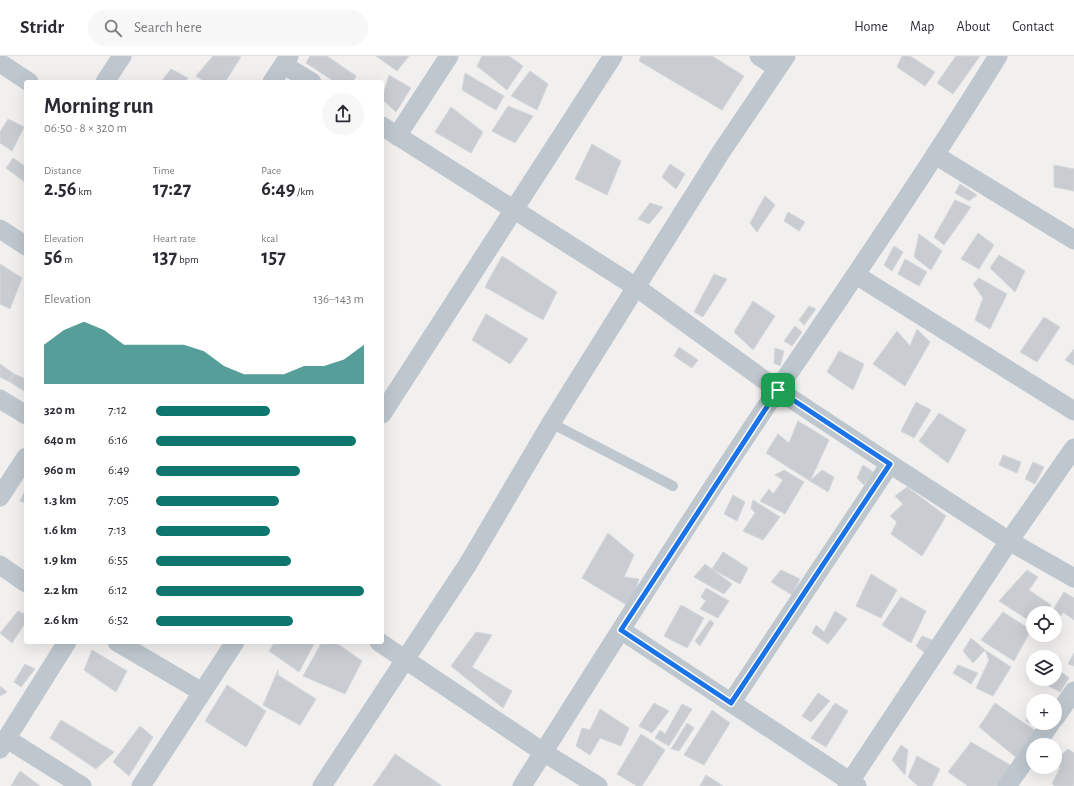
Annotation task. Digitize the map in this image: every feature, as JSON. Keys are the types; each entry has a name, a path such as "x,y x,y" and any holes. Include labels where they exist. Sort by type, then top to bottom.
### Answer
{"street":[{"path":"107,80 122,56"},
{"path":"449,56 390,131 636,287 778,390 890,464 1009,541 1074,578"},
{"path":"384,411 612,56"},
{"path":"322,786 468,564 551,423 636,287 721,152 782,62 759,56"},
{"path":"522,786 621,630 778,390 935,155 998,56"},
{"path":"273,80 287,60 310,80"},
{"path":"0,63 26,80"},
{"path":"935,155 1074,240"},
{"path":"0,229 24,245"},
{"path":"856,275 1074,411"},
{"path":"0,399 24,414"},
{"path":"621,630 851,784 1009,541 1074,448"},
{"path":"0,497 24,460"},
{"path":"731,703 890,464"},
{"path":"0,565 24,582"},
{"path":"66,644 4,744 82,786"},
{"path":"120,644 202,692"},
{"path":"141,786 234,644"},
{"path":"383,644 543,752 598,786"},
{"path":"1062,708 1074,691"},
{"path":"1007,786 1026,759"}],"lane":[{"path":"551,423 673,486"}],"building":[{"path":"213,56 241,57 226,80 203,80 196,76"},
{"path":"310,56 327,56 356,76 354,80 332,80 306,63"},
{"path":"376,56 409,56 397,71"},
{"path":"482,56 509,56 523,66 507,90 477,66"},
{"path":"641,56 712,56 744,76 722,110 639,61"},
{"path":"902,56 910,56 935,72 925,86 897,67"},
{"path":"956,56 980,56 953,94 937,83"},
{"path":"171,69 188,78 186,80 163,80"},
{"path":"530,71 548,84 537,110 511,96"},
{"path":"465,73 504,96 496,110 462,90"},
{"path":"389,75 411,88 396,112 384,101 384,92"},
{"path":"508,106 533,116 515,143 492,131"},
{"path":"451,107 483,132 471,153 435,132"},
{"path":"8,119 24,127 12,151 0,143 0,132"},
{"path":"592,144 621,161 607,195 575,179"},
{"path":"13,158 24,166 24,182 6,168"},
{"path":"670,164 685,174 676,189 662,177"},
{"path":"1054,165 1074,169 1074,191 1054,187"},
{"path":"960,184 977,195 969,201 955,193"},
{"path":"765,196 775,205 757,232 750,223"},
{"path":"955,200 971,207 944,245 934,237"},
{"path":"650,203 663,207 649,224 638,219"},
{"path":"788,212 805,222 799,231 784,221"},
{"path":"978,233 994,245 979,269 961,259"},
{"path":"919,234 942,251 931,270 914,257"},
{"path":"894,246 903,252 892,271 884,265"},
{"path":"999,255 1025,271 1015,292 990,268"},
{"path":"502,256 557,292 543,320 485,287"},
{"path":"905,259 927,272 919,286 898,274"},
{"path":"0,264 22,278 10,309 0,304"},
{"path":"714,274 727,279 703,317 694,312"},
{"path":"979,278 1007,294 990,329 975,320 983,298 973,284"},
{"path":"753,301 775,316 753,350 734,332"},
{"path":"809,306 816,309 804,325 799,320"},
{"path":"486,314 528,339 510,364 472,340"},
{"path":"1044,317 1060,327 1037,362 1020,352"},
{"path":"795,326 802,332 792,346 784,341"},
{"path":"917,329 930,342 905,386 873,364 897,331 910,346"},
{"path":"679,347 698,360 692,368 674,356"},
{"path":"775,348 784,351 780,366 774,363"},
{"path":"1074,349 1074,365 1065,360"},
{"path":"839,351 864,364 853,390 827,372"},
{"path":"0,364 14,374 10,382 0,377"},
{"path":"14,374 24,378 24,391 10,382"},
{"path":"916,402 931,410 914,438 901,431"},
{"path":"939,413 966,430 948,463 919,441"},
{"path":"798,421 829,440 810,481 766,453 778,434 789,443"},
{"path":"1003,455 1021,462 1017,473 999,465"},
{"path":"1033,462 1044,467 1035,484 1025,479"},
{"path":"863,465 873,472 864,485 857,478"},
{"path":"784,470 804,482 785,514 760,501 769,489 773,494 783,480 775,475"},
{"path":"822,470 834,477 828,492 810,481"},
{"path":"907,487 946,516 922,556 891,534 897,522 890,516 903,504 895,496"},
{"path":"24,493 24,502 20,501"},
{"path":"733,495 745,502 737,521 724,514"},
{"path":"753,500 780,517 763,540 743,531 755,513 751,508"},
{"path":"608,533 634,555 624,577 639,579 630,607 582,578"},
{"path":"723,552 748,568 740,584 712,569"},
{"path":"705,564 732,584 724,594 694,577"},
{"path":"781,570 800,579 792,595 771,582"},
{"path":"1027,570 1038,577 1029,590 1051,605 1026,606 1026,618 999,601"},
{"path":"871,574 897,590 881,618 856,606"},
{"path":"706,588 729,601 718,618 700,609 706,601 701,597"},
{"path":"1064,592 1074,598 1074,620 1063,612 1062,614 1062,606 1055,606"},
{"path":"901,597 926,611 911,643 882,625"},
{"path":"681,605 704,618 687,648 664,636"},
{"path":"18,611 24,614 24,625 12,643 0,633"},
{"path":"835,611 847,619 828,644 812,633 816,625 824,632"},
{"path":"1003,612 1026,627 1026,639 1014,661 981,640"},
{"path":"710,620 714,623 700,646 695,641"},
{"path":"476,632 492,635 472,667 512,691 503,708 451,666"},
{"path":"922,636 932,640 924,652 916,646"},
{"path":"971,638 985,650 973,663 963,651"},
{"path":"274,644 314,644 299,672 269,651"},
{"path":"321,644 338,644 362,661 345,694 303,676"},
{"path":"92,650 127,671 116,692 84,670"},
{"path":"985,650 1011,667 993,696 976,688 989,660"},
{"path":"1074,653 1074,666 1068,664"},
{"path":"25,664 35,669 21,687 14,682"},
{"path":"958,665 978,673 971,684 953,673"},
{"path":"278,670 278,675 316,699 300,725 263,705"},
{"path":"1062,673 1069,678 1060,692 1049,686 1062,686"},
{"path":"227,685 266,711 246,747 205,721"},
{"path":"0,686 7,692 0,696"},
{"path":"818,693 830,701 811,722 802,716"},
{"path":"654,703 669,711 652,733 639,726"},
{"path":"835,703 848,711 826,747 811,738"},
{"path":"995,703 1026,724 1026,730 1034,730 1037,732 1033,738 1026,738 1026,748 1018,759 979,727"},
{"path":"682,704 692,709 669,746 655,738 660,730 665,734"},
{"path":"600,709 629,728 621,746 600,738 590,755 576,746 582,728 590,730"},
{"path":"712,710 730,723 704,765 684,755"},
{"path":"61,720 114,752 96,769 50,738"},
{"path":"687,723 694,728 679,751 671,749"},
{"path":"140,726 153,737 129,776 113,762"},
{"path":"641,734 665,750 642,786 637,786 617,774"},
{"path":"971,742 1012,766 1000,786 968,786 948,772"},
{"path":"901,745 908,750 905,775 892,760"},
{"path":"1068,749 1074,753 1074,786 1055,786 1052,784 1057,774 1062,774 1062,754"},
{"path":"395,754 442,786 373,786"},
{"path":"917,756 940,769 932,786 918,786 908,777"},
{"path":"20,771 40,786 11,786"},
{"path":"706,775 723,786 700,786"}],"route":[{"path":"778,390 890,464 731,703 621,630 778,390"}]}
